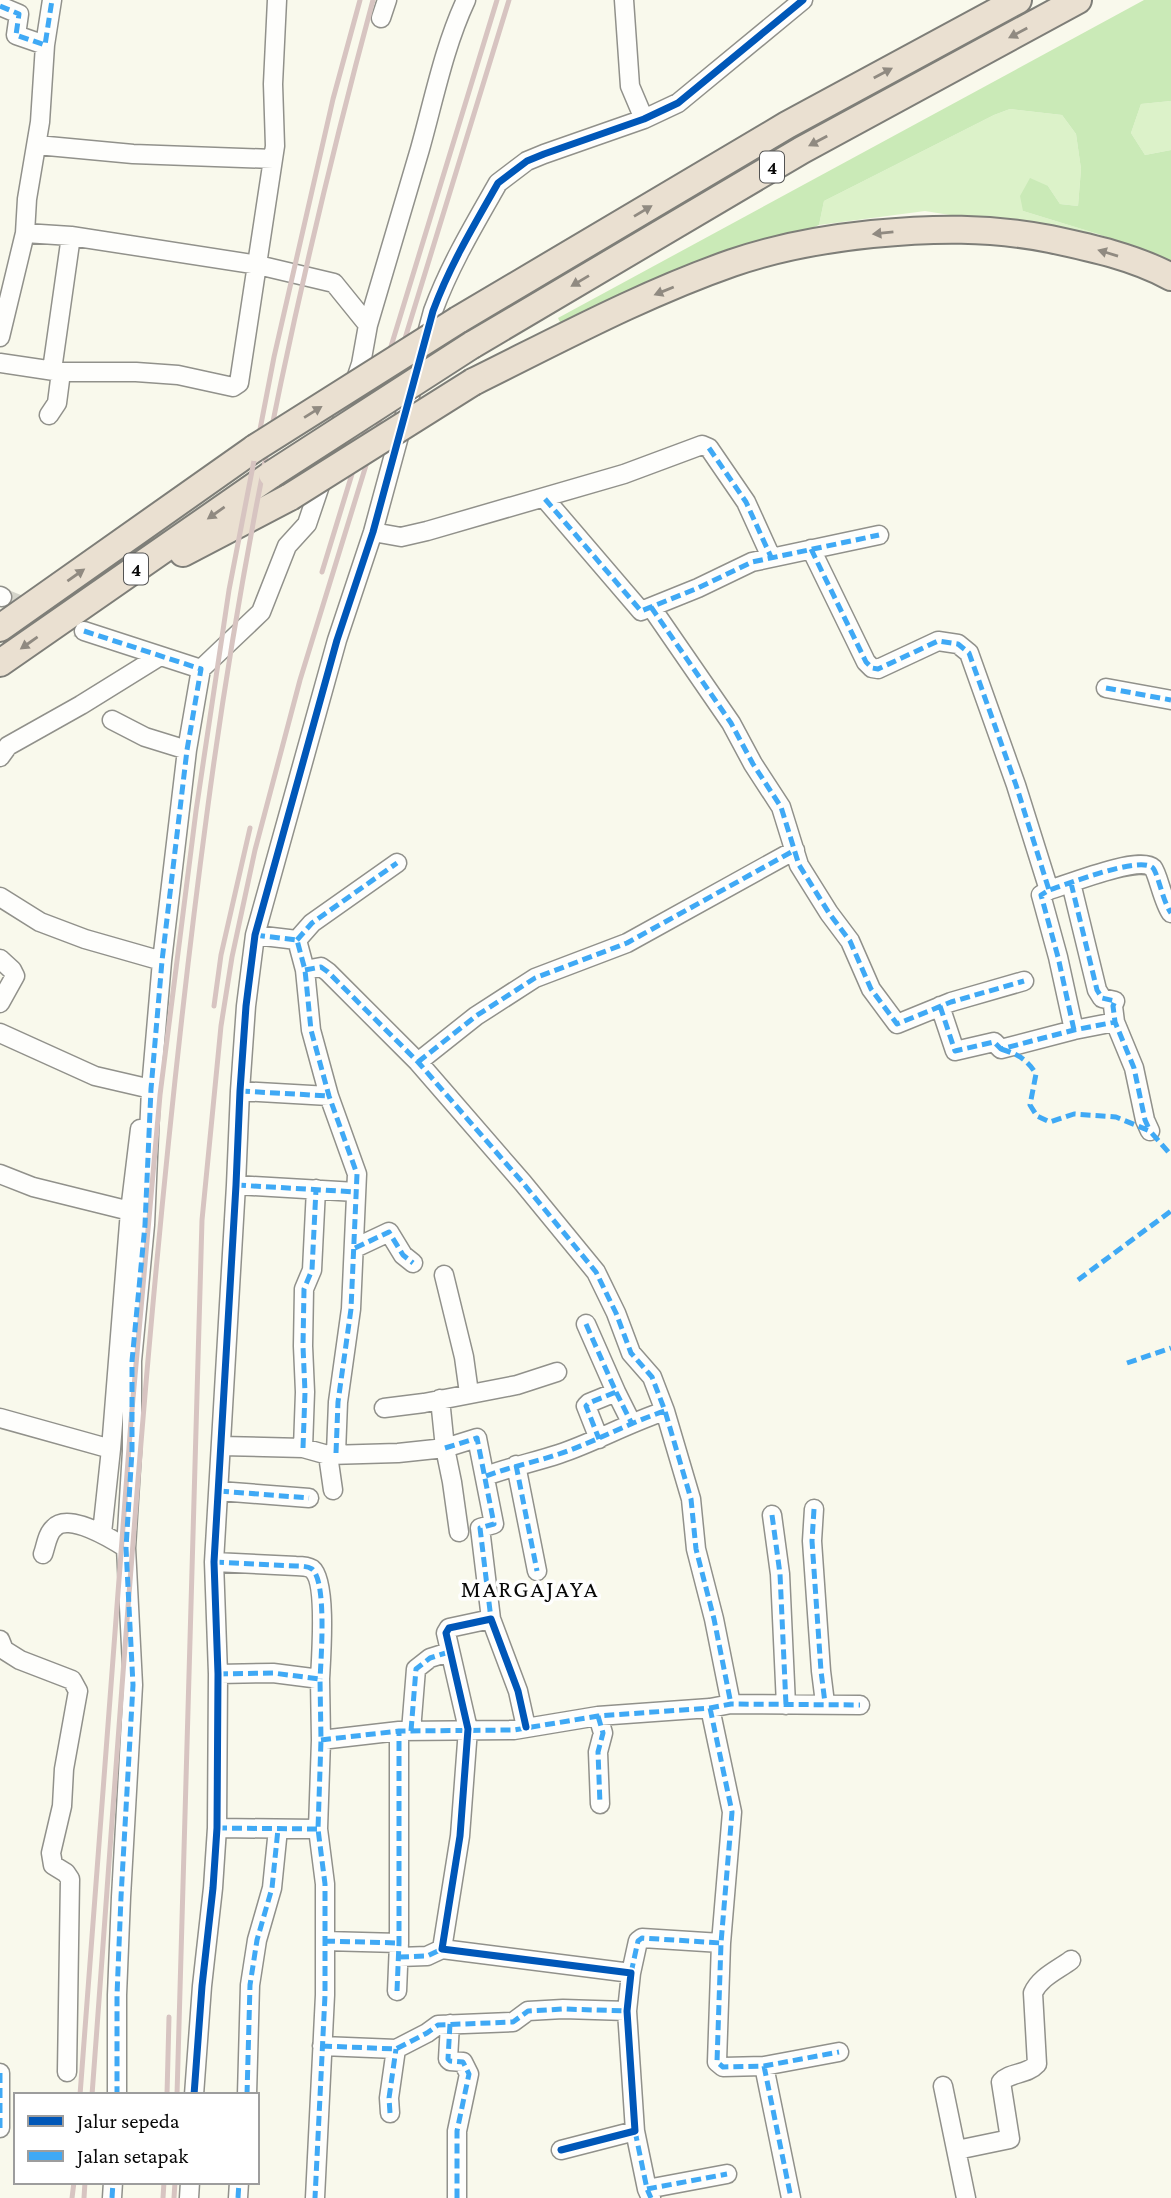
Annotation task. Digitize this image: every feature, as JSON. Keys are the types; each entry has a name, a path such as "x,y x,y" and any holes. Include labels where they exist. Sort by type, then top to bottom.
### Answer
{"highway":[{"name":"4","path":"0,628 255,448 457,320 787,125 1018,0"},
{"name":"4","path":"0,663 272,474 472,345 802,150 1079,0"},
{"path":"86,603 290,498 473,382 632,304 733,263 809,241 922,229 981,229 1024,234 1100,250 1155,269 1171,278"}],"street":[{"path":"0,337 25,233 27,199 40,122 45,45 52,0"},
{"path":"0,363 57,371 178,375 233,387 239,383 273,159 277,0"},
{"path":"381,18 387,0"},
{"path":"102,1533 130,1211 148,1088 187,750 201,668 261,612 287,546 307,524 361,364 368,325 447,50 455,23 466,0"},
{"path":"624,0 630,86 644,119"},
{"path":"194,2093 217,1828 218,1674 214,1562 246,1006 255,935 337,640 373,532 433,311 445,277 498,183 517,168 544,154 644,119 678,103 803,0"},
{"path":"0,6 19,14 16,35 45,45"},
{"path":"37,145 133,154 273,159"},
{"path":"25,233 71,236 258,265 334,283 368,325"},
{"path":"49,415 57,403 57,371 71,236"},
{"path":"373,532 401,537 545,499 702,445 709,448 746,502 771,557"},
{"path":"545,499 641,611 752,562 879,535"},
{"path":"811,549 866,662 872,668 878,669 938,641 958,644 969,653 1016,785 1049,890"},
{"path":"651,607 731,723 781,807 799,865 829,914 850,941 871,989 897,1024 980,992 1024,981"},
{"path":"84,631 201,668"},
{"path":"0,757 8,746 160,656"},
{"path":"1106,688 1171,700"},
{"path":"112,720 145,737 187,750"},
{"path":"418,1062 475,1016 535,978 627,943 796,850"},
{"path":"297,940 312,923 397,863"},
{"path":"1074,1030 1041,895 1117,867 1148,866 1154,870 1171,913"},
{"path":"1071,883 1097,990 1102,998 1115,1001 1115,1022 1134,1068 1145,1120 1150,1130"},
{"path":"0,897 40,922 85,939 162,961"},
{"path":"255,935 297,940"},
{"path":"297,940 305,970 311,1030 329,1097 358,1174 351,1309 332,1454 333,1490"},
{"path":"0,960 15,976 0,1003"},
{"path":"305,970 321,967 328,972 418,1062 596,1272 631,1353 652,1377 665,1411 691,1500 696,1549 714,1619 730,1704"},
{"path":"940,1006 956,1052 994,1042 1001,1049 1115,1022"},
{"path":"0,1033 95,1076 148,1088"},
{"path":"117,2093 117,1995 133,1685 127,1548 132,1451 132,1361 145,1225 148,1088"},
{"path":"240,1091 329,1097"},
{"path":"0,1174 44,1190 130,1211"},
{"path":"236,1185 356,1192"},
{"path":"303,1448 304,1289 312,1270 316,1189"},
{"path":"355,1248 389,1233 403,1255 413,1263"},
{"path":"444,1275 464,1357 468,1393"},
{"path":"586,1324 631,1422"},
{"path":"384,1408 517,1385 557,1372"},
{"path":"599,1439 586,1406 616,1391"},
{"path":"440,1399 444,1448 459,1532"},
{"path":"486,1476 557,1455 599,1439 631,1422 665,1411"},
{"path":"0,1418 111,1449"},
{"path":"221,1446 303,1448 332,1454 398,1454 444,1448 477,1438 494,1524 480,1528 491,1619 518,1691 526,1727"},
{"path":"516,1465 537,1572"},
{"path":"219,1491 309,1499"},
{"path":"814,1509 812,1541 825,1703"},
{"path":"772,1515 780,1574 786,1705"},
{"path":"43,1554 51,1531 57,1524 68,1522 102,1533 127,1548"},
{"path":"214,1562 308,1567 314,1571 317,1578 321,1599 318,1829 325,1884 325,1995 315,2198"},
{"path":"442,1949 460,1836 468,1729 446,1633 449,1628 491,1619"},
{"path":"0,1640 4,1650 20,1660 72,1680 78,1691 64,1769 62,1806 51,1853 53,1865 70,1879 67,2072"},
{"path":"397,1992 405,1731 416,1669 430,1658 449,1652"},
{"path":"218,1674 273,1673 320,1679"},
{"path":"321,1740 405,1731 514,1730 598,1716 710,1708 730,1704 860,1705"},
{"path":"710,1708 732,1812 720,1943 718,2062 723,2067 764,2066 839,2052"},
{"path":"598,1716 604,1733 598,1752 600,1804"},
{"path":"217,1828 318,1829"},
{"path":"247,2093 250,1985 257,1940 272,1888 278,1829"},
{"path":"720,1943 642,1938 638,1941 631,1973 627,2011 635,2131 649,2194 727,2174"},
{"path":"325,1941 427,1956 442,1949 631,1973"},
{"path":"957,2150 1010,2139 1001,2082 1004,2078 1032,2069 1037,2064 1033,1993 1046,1976 1071,1960"},
{"path":"322,2046 396,2049 438,2025 513,2022 528,2011 627,2011"},
{"path":"450,2024 448,2059 463,2062 469,2074 457,2131 457,2198"},
{"path":"390,2113 389,2098 396,2049"},
{"path":"764,2066 791,2198"},
{"path":"0,2073 0,2128"},
{"path":"943,2086 965,2198"},
{"path":"561,2150 635,2131"}],"green space":[{"path":"1144,0 1171,0 1171,101 1141,104 1131,133 1145,155 1171,150 1171,262 1098,234 1023,211 1020,196 1030,178 1048,186 1060,204 1078,206 1081,169 1076,134 1062,115 1010,109 824,201 819,225 564,330 558,318"},
{"path":"1171,101 1171,150 1145,155 1131,133 1141,104"},
{"path":"1010,109 1062,115 1076,134 1081,169 1078,206 1060,204 1048,186 1023,211 1098,234 925,211 819,225 824,201"}],"tunnel":[{"path":"2,597 84,631"}],"railway":[{"path":"80,2093 131,1421 160,1095 196,811 229,590 274,357 333,99 360,0"},
{"path":"92,2093 127,1613 154,1293 169,1132 207,813 238,608 276,404 322,201 373,0"},
{"path":"322,572 497,0"},
{"path":"177,2093 202,1220 221,1026 232,957 255,850 300,680 509,0"},
{"path":"214,1006 221,955 250,828"},
{"path":"167,2093 169,2017"},
{"path":"72,2198 74,2184"},
{"path":"84,2198 85,2184"},
{"path":"163,2198 164,2184"},
{"path":"174,2198 175,2184"}],"marked path":[{"path":"0,6 19,14 16,35 45,45 52,0"},
{"path":"709,448 746,502 771,557"},
{"path":"545,499 641,611 752,562 879,535"},
{"path":"811,549 866,662 872,668 878,669 938,641 958,644 969,653 1016,785 1049,890"},
{"path":"651,607 731,723 781,807 799,865 850,941 871,989 897,1024 951,1002 1024,981"},
{"path":"84,631 201,669 187,750 162,961 151,1089 145,1225 132,1361 132,1451 126,1548 133,1685 117,1995 117,2093"},
{"path":"1106,688 1171,700"},
{"path":"418,1062 476,1016 535,978 627,943 795,850"},
{"path":"297,940 312,923 397,863"},
{"path":"1074,1030 1041,895 1102,872 1145,865 1155,871 1171,913"},
{"path":"1071,883 1097,990 1102,998 1115,1001 1115,1022 1134,1068 1145,1120 1150,1131"},
{"path":"255,935 297,940 305,970 311,1030 329,1096 357,1174 351,1309 338,1402 336,1453"},
{"path":"305,970 321,967 328,972 418,1062 596,1272 631,1353 652,1377 665,1411 691,1499 696,1549 714,1619 731,1704"},
{"path":"940,1006 955,1051 994,1042 1001,1049 1115,1022"},
{"path":"1001,1049 1021,1058 1036,1074 1030,1105 1037,1116 1050,1122 1074,1114 1116,1117 1150,1131 1171,1155"},
{"path":"240,1091 329,1096"},
{"path":"236,1185 356,1192"},
{"path":"303,1448 304,1289 312,1270 316,1189"},
{"path":"1078,1280 1171,1211"},
{"path":"355,1248 389,1232 403,1255 413,1263"},
{"path":"586,1324 616,1392 586,1406 599,1439"},
{"path":"1127,1363 1171,1348"},
{"path":"616,1392 631,1422"},
{"path":"486,1476 550,1457 665,1411"},
{"path":"445,1448 477,1438 494,1524 480,1528 491,1619"},
{"path":"516,1465 537,1571"},
{"path":"219,1491 309,1498"},
{"path":"814,1509 812,1541 825,1703"},
{"path":"772,1515 780,1574 786,1705"},
{"path":"214,1562 302,1566 312,1569 320,1588 320,1679"},
{"path":"411,1731 416,1669 430,1658 449,1652"},
{"path":"218,1674 273,1673 320,1679 318,1829 325,1884 325,1995 315,2198"},
{"path":"321,1740 399,1731 514,1730 598,1716 731,1704 860,1705"},
{"path":"710,1708 732,1812 721,1943 717,2062 723,2067 764,2066 839,2052"},
{"path":"598,1716 603,1733 598,1752 600,1804"},
{"path":"397,1991 399,1731"},
{"path":"217,1828 318,1829"},
{"path":"247,2093 250,1985 257,1940 272,1888 278,1829"},
{"path":"631,1973 638,1941 642,1938 721,1943"},
{"path":"325,1941 399,1943"},
{"path":"399,1957 427,1956 442,1949"},
{"path":"322,2046 396,2049 438,2025 513,2022 528,2011 627,2011"},
{"path":"450,2024 448,2059 463,2062 469,2074 457,2131 457,2198"},
{"path":"390,2113 389,2098 396,2049"},
{"path":"764,2066 791,2198"},
{"path":"0,2073 0,2128"},
{"path":"635,2131 651,2198"},
{"path":"647,2189 727,2174"},
{"path":"112,2198 113,2184"},
{"path":"238,2198 239,2184"}],"cycle path":[{"path":"194,2093 217,1828 218,1674 214,1562 246,1006 255,935 337,640 373,532 433,311 455,261 498,183 527,161 644,119 678,103 803,0"},
{"path":"526,1727 518,1691 491,1619 449,1628 446,1633 468,1729 460,1836 442,1949 631,1973 627,2011 635,2131 561,2150"}],"district":[{"name":"MARGAJAYA","path":"530,1589"}]}
